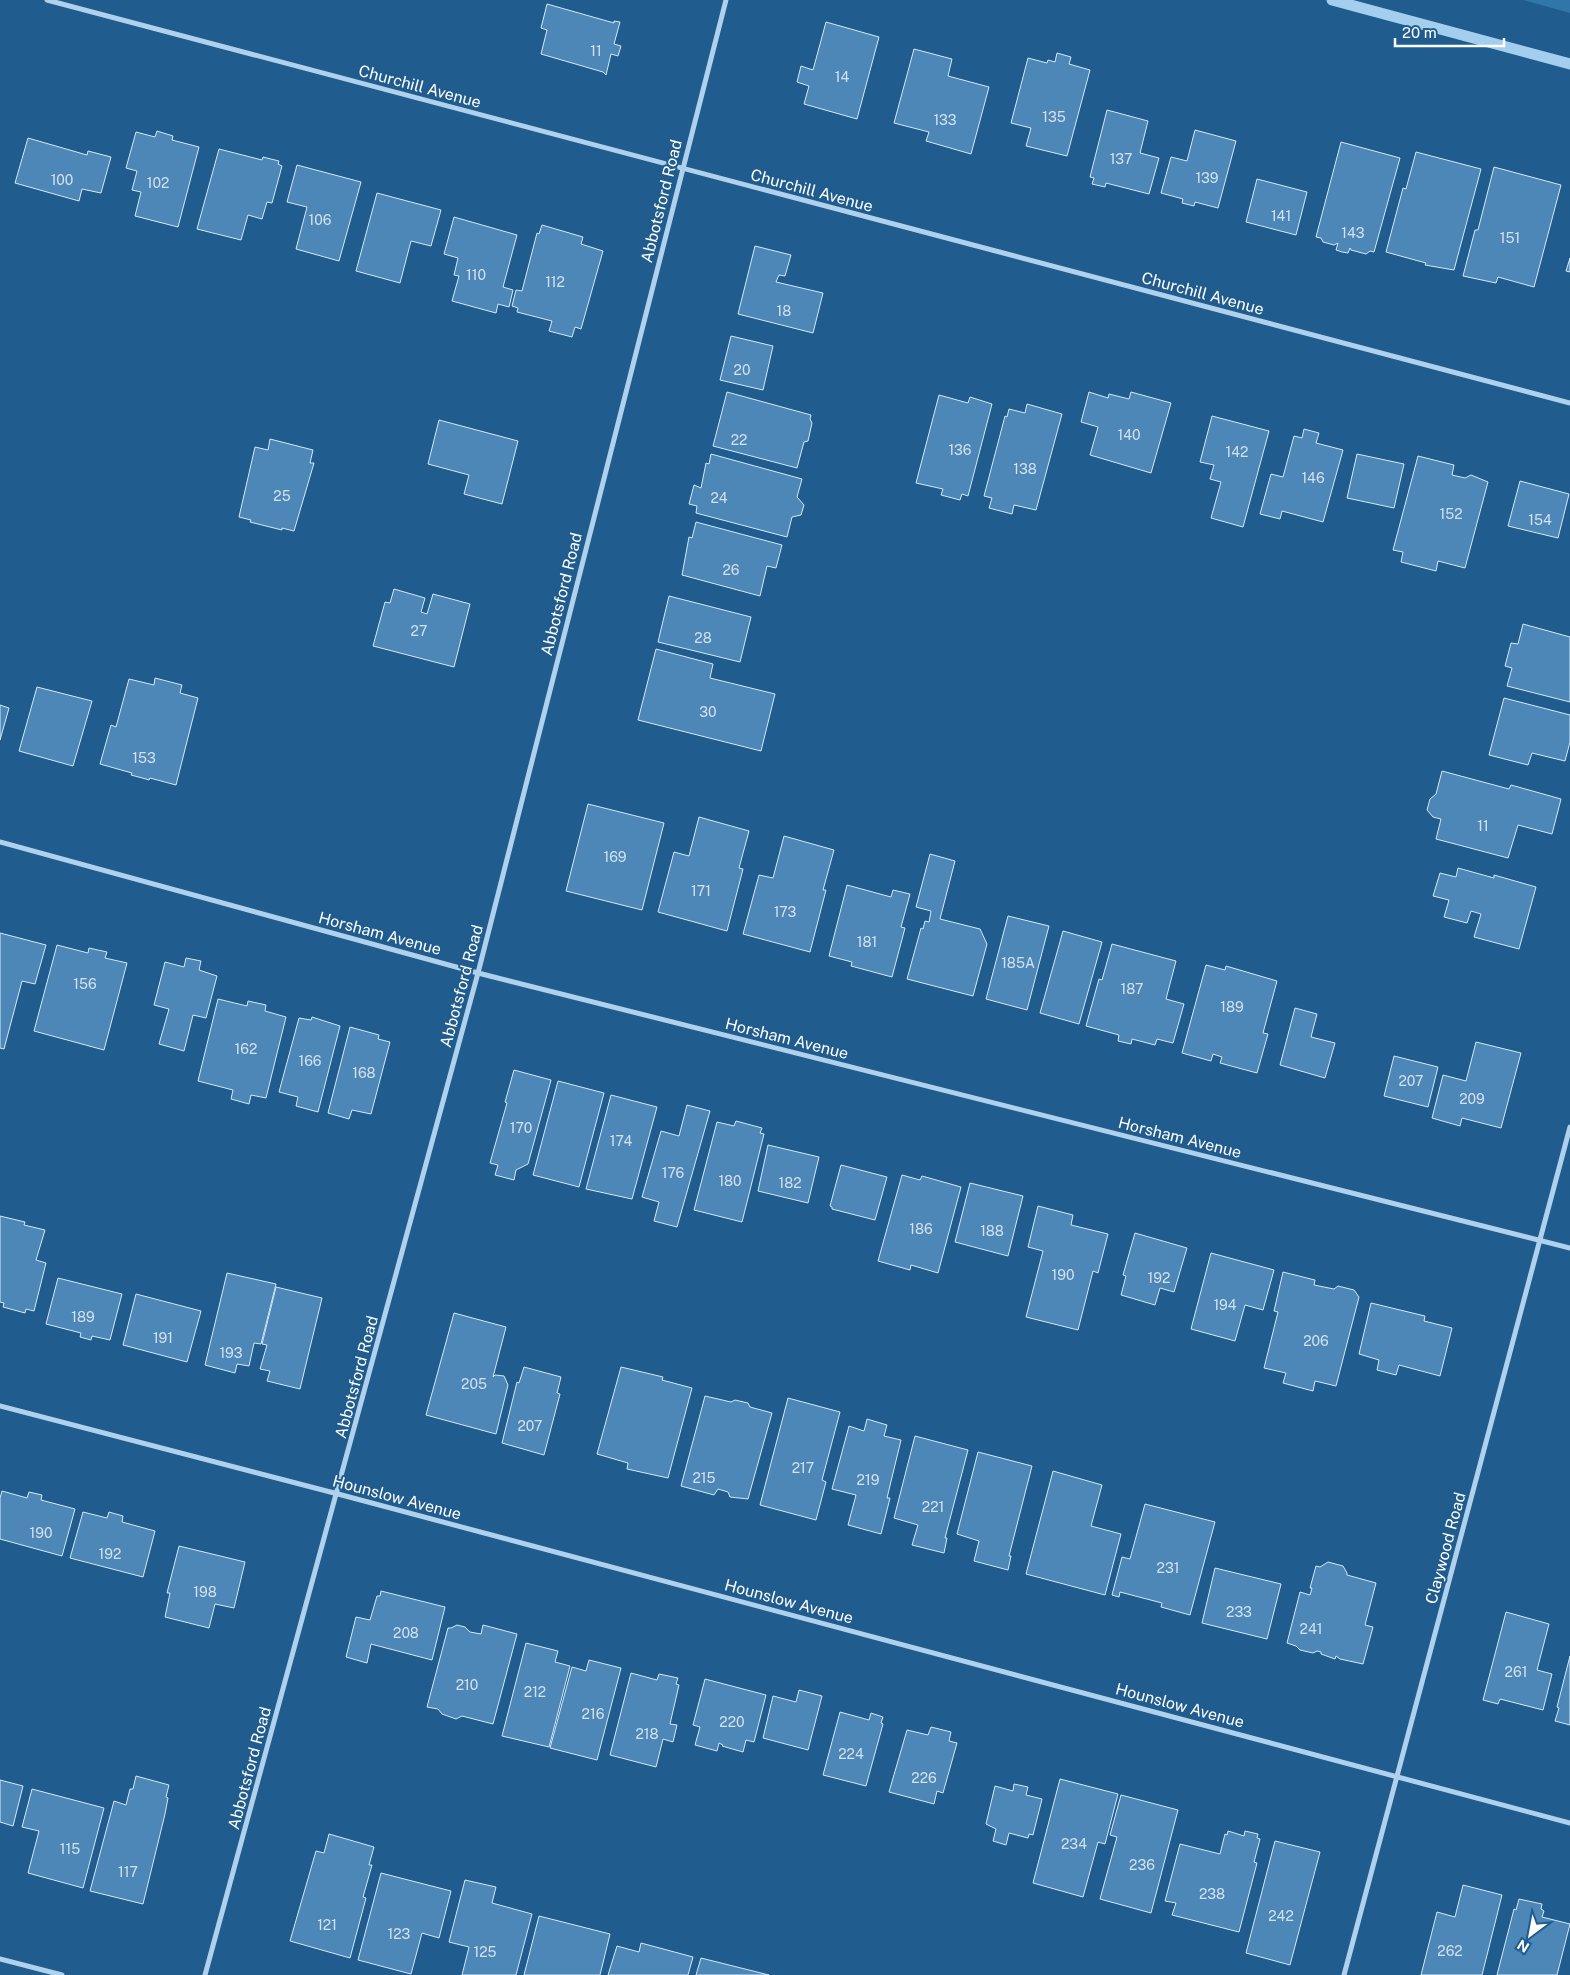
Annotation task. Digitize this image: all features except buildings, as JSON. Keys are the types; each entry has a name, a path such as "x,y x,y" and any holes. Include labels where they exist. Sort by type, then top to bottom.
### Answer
{"street":[{"name":"Churchill Avenue","path":"47,0 1570,403"},
{"name":"Abbotsford Road","path":"205,1975 338,1494 478,973 726,0"},
{"name":"Horsham Avenue","path":"0,842 478,973 1570,1248"},
{"name":"Claywood Road","path":"1344,1975 1570,1127"},
{"name":"Hounslow Avenue","path":"0,1406 338,1494 1570,1823"},
{"path":"0,1959 62,1975"}],"shaded area":[{"path":"1523,0 1570,0 1570,13"}],"waterway":[{"path":"1332,0 1570,64"}]}
